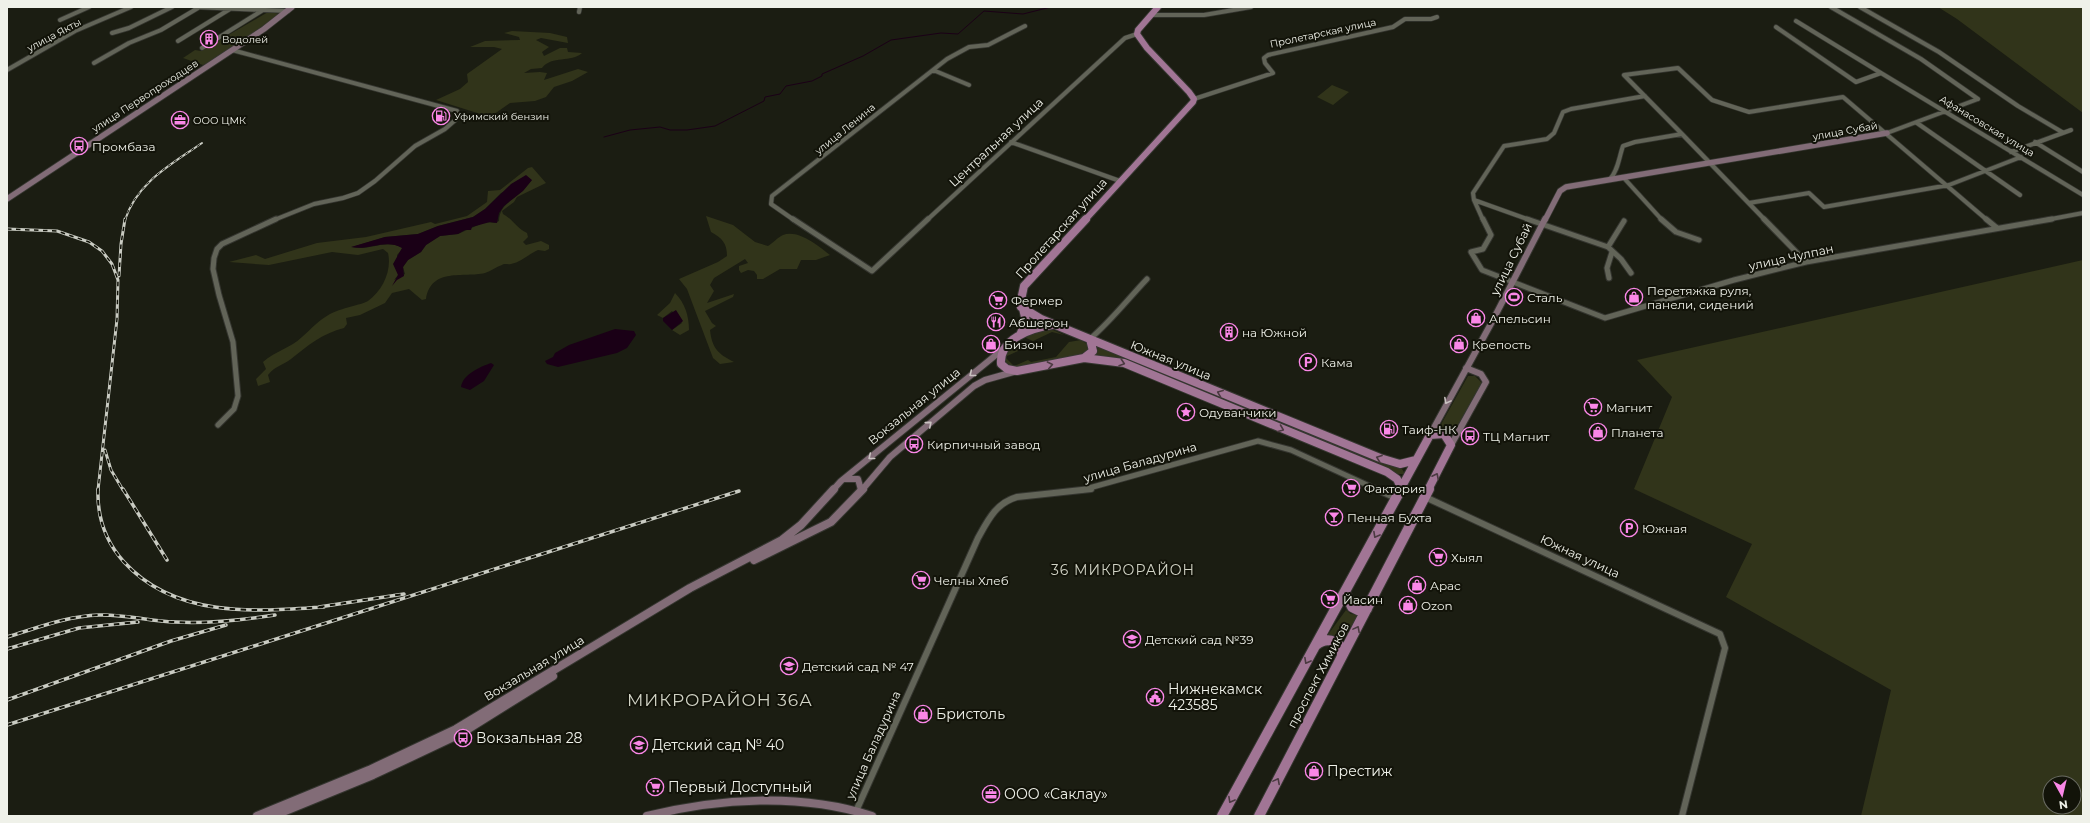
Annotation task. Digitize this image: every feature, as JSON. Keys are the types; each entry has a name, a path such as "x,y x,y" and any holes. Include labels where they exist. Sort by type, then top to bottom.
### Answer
{"main road":[{"path":"1158,7 1138,30 1138,34 1146,48 1194,99"},
{"name":"Пролетарская улица","path":"1020,335 1026,321 1020,296 1024,286 1193,102 1194,99"},
{"path":"1022,307 1056,325 1090,339 1093,351 1084,358"},
{"name":"Вокзальная улица","path":"1002,350 1020,335 1038,327 1056,325"},
{"name":"Южная улица","path":"1090,339 1380,458 1400,464 1416,460"},
{"path":"1002,350 999,359 1001,364 1007,369 1017,371"},
{"name":"Южная улица","path":"1084,358 1110,360 1124,363 1387,472 1396,479 1401,488"},
{"name":"Вокзальная улица","path":"1017,371 1084,358"},
{"path":"1237,411 1244,408 1242,402"},
{"path":"1430,435 1439,433 1444,434 1451,445"},
{"name":"проспект Химиков","path":"1222,816 1430,435"},
{"name":"проспект Химиков","path":"1259,816 1451,445"},
{"path":"1345,592 1351,607 1355,610 1367,609"},
{"path":"1316,645 1324,640 1335,641 1342,649 1341,658"}],"street":[{"name":"улица Якты","path":"60,20 89,7"},
{"name":"улица Якты","path":"7,70 75,31 131,7"},
{"path":"112,33 129,28 172,7"},
{"path":"94,63 129,43 161,30 196,7 263,10 290,9"},
{"path":"579,12 580,7"},
{"path":"1152,15 1204,15 1251,7"},
{"name":"улица Субай","path":"1466,368 1541,222 1560,191 1566,187 1887,133 1978,100 1921,59 1832,7"},
{"path":"1860,7 1940,52 2018,106 2062,132"},
{"path":"178,41 230,9"},
{"name":"улица Первопроходцев","path":"7,199 232,50 290,9"},
{"path":"202,48 263,10"},
{"name":"Пролетарская улица","path":"1194,99 1274,73 1265,63 1264,58 1268,55 1393,28 1405,19 1432,19 1437,17"},
{"name":"Афанасовская улица","path":"1796,22 2083,195"},
{"name":"улица Ленина","path":"872,271 771,204 772,196 947,59 969,48 988,45 1025,26"},
{"path":"1776,27 1856,82 1881,73"},
{"name":"Центральная улица","path":"872,271 1125,38 1138,34"},
{"path":"218,425 235,407 238,394 234,374 233,343 226,314 219,302 215,279 214,253 217,249 234,236 310,205 347,197 367,187 415,147 448,126 460,116 456,111 232,50"},
{"path":"1806,262 1710,162 1624,76 1678,68 1712,100 1749,112 1843,97 1997,228"},
{"path":"933,70 969,85"},
{"path":"1511,282 1482,270 1471,252 1483,249 1491,235 1474,200 1473,193 1504,146 1547,139 1554,133 1563,112 1571,109 1645,96"},
{"path":"1917,123 1985,172 2020,195"},
{"path":"2011,152 2062,132 2071,130"},
{"path":"1610,179 1615,174 1617,161 1623,146 1635,142 1682,134"},
{"path":"1012,142 1063,162 1120,181"},
{"path":"2035,142 2083,172"},
{"path":"1749,203 1809,193 1824,207 1949,186 2021,157"},
{"path":"1623,177 1656,216 1676,232 1699,240"},
{"path":"1474,200 1541,222"},
{"name":"улица Чулпан","path":"1511,282 1605,318 1734,280 1806,262 2083,213"},
{"path":"1624,221 1608,247 1631,273"},
{"name":"улица Субай","path":"1541,222 1608,247"},
{"path":"1609,278 1605,272 1612,252"},
{"path":"1090,339 1110,322 1117,311 1147,279"},
{"name":"Вокзальная улица","path":"257,816 369,770 456,729 690,588 782,540 793,533 841,481 1002,350"},
{"name":"проспект Химиков","path":"1430,435 1466,368 1481,374 1486,382 1451,445"},
{"name":"Вокзальная улица","path":"273,816 372,775 460,734 696,589 823,527 838,516 890,457 974,386 985,380 1017,371"},
{"name":"улица Баладурина","path":"857,810 978,538 990,516 1007,500 1026,495 1090,489 1240,444 1258,441 1291,450 1396,498"},
{"path":"841,481 850,478 858,479 861,490"},
{"name":"Южная улица","path":"1425,497 1716,632 1723,638 1725,648 1682,816"},
{"path":"809,516 812,526 823,527"},
{"path":"647,816 683,807 748,802 791,803 857,810 872,816"}],"green space":[{"path":"1938,7 2083,7 2083,113 1957,19"},
{"path":"268,12 281,14 211,62 203,65 183,58 195,50 201,51"},
{"path":"512,31 550,33 567,37 568,43 541,38 536,40 549,47 542,52 544,56 560,48 567,48 568,52 582,53 573,58 556,60 546,64 542,68 531,69 524,73 547,73 544,80 578,69 588,72 572,81 554,87 546,97 535,101 510,103 490,117 436,100 460,89 468,82 467,74 502,49 494,47 470,47 485,41 520,40 519,37 504,33"},
{"path":"1332,85 1349,92 1333,105 1317,97"},
{"path":"532,167 546,183 517,197 514,202 502,211 503,214 520,229 527,233 528,237 523,242 526,245 541,241 549,245 549,249 545,251 538,250 518,262 503,264 485,273 441,278 434,282 429,289 426,299 422,300 409,289 392,293 385,303 360,315 346,318 347,324 344,328 329,333 316,340 288,361 276,367 268,375 270,382 258,386 256,379 266,369 263,362 268,358 298,341 326,316 368,301 378,291 385,279 389,266 388,253 383,249 358,255 332,252 269,265 229,262 256,255 265,259 317,243 366,237 431,222 435,224 467,216 487,202 488,191 500,190 528,168","holes":["532,180 503,208 499,221 495,223 485,222 458,234 440,236 426,245 421,252 408,260 403,267 405,274 394,280 398,275 397,255 403,248 390,244 365,248 352,247 385,237 418,234 438,226 473,217 485,209 501,193"]},
{"path":"706,216 733,225 755,242 768,246 783,235 795,234 808,239 830,255 816,260 801,260 797,269 780,269 763,279 757,279 757,275 754,271 748,270 741,273 739,266 748,263 745,259 714,278 710,285 714,291 707,303 734,294 733,297 705,311 712,323 716,326 710,330 714,346 720,353 734,362 720,364 713,358 687,289 679,279 718,262 727,256 725,244 718,236 711,232"},
{"path":"2083,260 2083,816 1861,816 1891,690 1726,597 1752,544 1634,489 1672,397 1637,360"},
{"path":"675,293 684,305 688,320 689,330 680,335 672,330 682,323 672,311 663,318 657,315 670,303"},
{"path":"1051,329 1064,335 1052,332 1033,341 1026,338 1033,331"},
{"path":"1081,340 1087,344 1090,349 1085,354 1015,368 1003,362 1002,356 1015,346 1019,347 1018,351 1005,357 1014,366 1028,360 1031,362 1056,357 1069,342"},
{"path":"1098,345 1242,405 1242,407 1141,370 1093,357 1097,353"},
{"path":"1468,376 1475,376 1482,383 1453,434 1447,427 1439,428"},
{"path":"1248,408 1402,469 1405,474 1397,474 1245,413"},
{"path":"1346,610 1351,614 1360,615 1341,643 1327,636"}],"shaded area":[{"path":"526,175 532,180 523,191 504,206 499,213 497,223 490,222 472,227 471,230 465,230 458,234 440,236 426,245 421,252 408,260 403,267 404,276 397,280 392,286 398,275 393,264 402,248 389,244 358,248 351,247 385,237 418,234 438,226 473,217 485,209 511,184"},
{"path":"676,310 683,321 672,330 663,321 663,318"},
{"path":"615,329 634,331 636,335 627,348 617,353 558,367 547,364 545,361 569,345"},
{"path":"491,363 494,365 484,381 470,390 461,387 462,382 468,375"}],"waterway":[{"path":"604,137 630,130 660,127 670,130 687,130 715,126 764,101 765,97 780,94 786,86 812,81 822,76 822,74 863,56 891,40 941,33 958,34 984,11 1023,14 1051,7"}],"railway":[{"path":"125,220 138,195 147,184 157,175 202,143"},
{"path":"119,276 121,244 125,219"},
{"path":"7,229 57,231 89,242 102,251 112,264 118,280 117,319 98,490"},
{"path":"105,450 111,470 123,490"},
{"path":"123,489 167,560"},
{"path":"98,490 101,519 107,537 117,554 144,580 167,593 191,602 243,610 324,607"},
{"path":"7,725 739,491"},
{"path":"319,607 404,594"},
{"path":"7,637 52,623 99,615 187,622 238,620 275,615"},
{"path":"7,649 79,628 138,622"},
{"path":"7,700 171,641 226,625"}],"place":[{"name":"Водолей","path":"209,39"},
{"name":"Уфимский бензин","path":"441,116"},
{"name":"ООО ЦМК","path":"180,120"},
{"name":"Промбаза","path":"79,146"},
{"name":"Сталь","path":"1514,297"},
{"name":"Перетяжка руля, панели, сидений","path":"1634,297"},
{"name":"Фермер","path":"998,300"},
{"name":"Апельсин","path":"1476,318"},
{"name":"Абшерон","path":"996,322"},
{"name":"на Южной","path":"1229,332"},
{"name":"Бизон","path":"991,344"},
{"name":"Крепость","path":"1459,344"},
{"name":"Кама","path":"1308,362"},
{"name":"Магнит","path":"1593,407"},
{"name":"Одуванчики","path":"1186,412"},
{"name":"Таиф-НК","path":"1389,429"},
{"name":"Планета","path":"1598,432"},
{"name":"ТЦ Магнит","path":"1470,436"},
{"name":"Кирпичный завод","path":"914,444"},
{"name":"Фактория","path":"1351,488"},
{"name":"Пенная Бухта","path":"1334,517"},
{"name":"Южная","path":"1629,528"},
{"name":"Хыял","path":"1438,557"},
{"name":"Челны Хлеб","path":"921,580"},
{"name":"Арас","path":"1417,585"},
{"name":"Йасин","path":"1330,599"},
{"name":"Ozon","path":"1408,605"},
{"name":"Детский сад №39","path":"1132,639"},
{"name":"Детский сад № 47","path":"789,666"},
{"name":"Нижнекамск 423585","path":"1155,697"},
{"name":"Бристоль","path":"923,714"},
{"name":"Вокзальная 28","path":"463,738"},
{"name":"Детский сад № 40","path":"639,745"},
{"name":"Престиж","path":"1314,771"},
{"name":"Первый Доступный","path":"655,787"},
{"name":"ООО «Саклау»","path":"991,794"}],"district":[{"name":"36 МИКРОРАЙОН","path":"1123,570"},
{"name":"МИКРОРАЙОН 36А","path":"720,700"}]}
